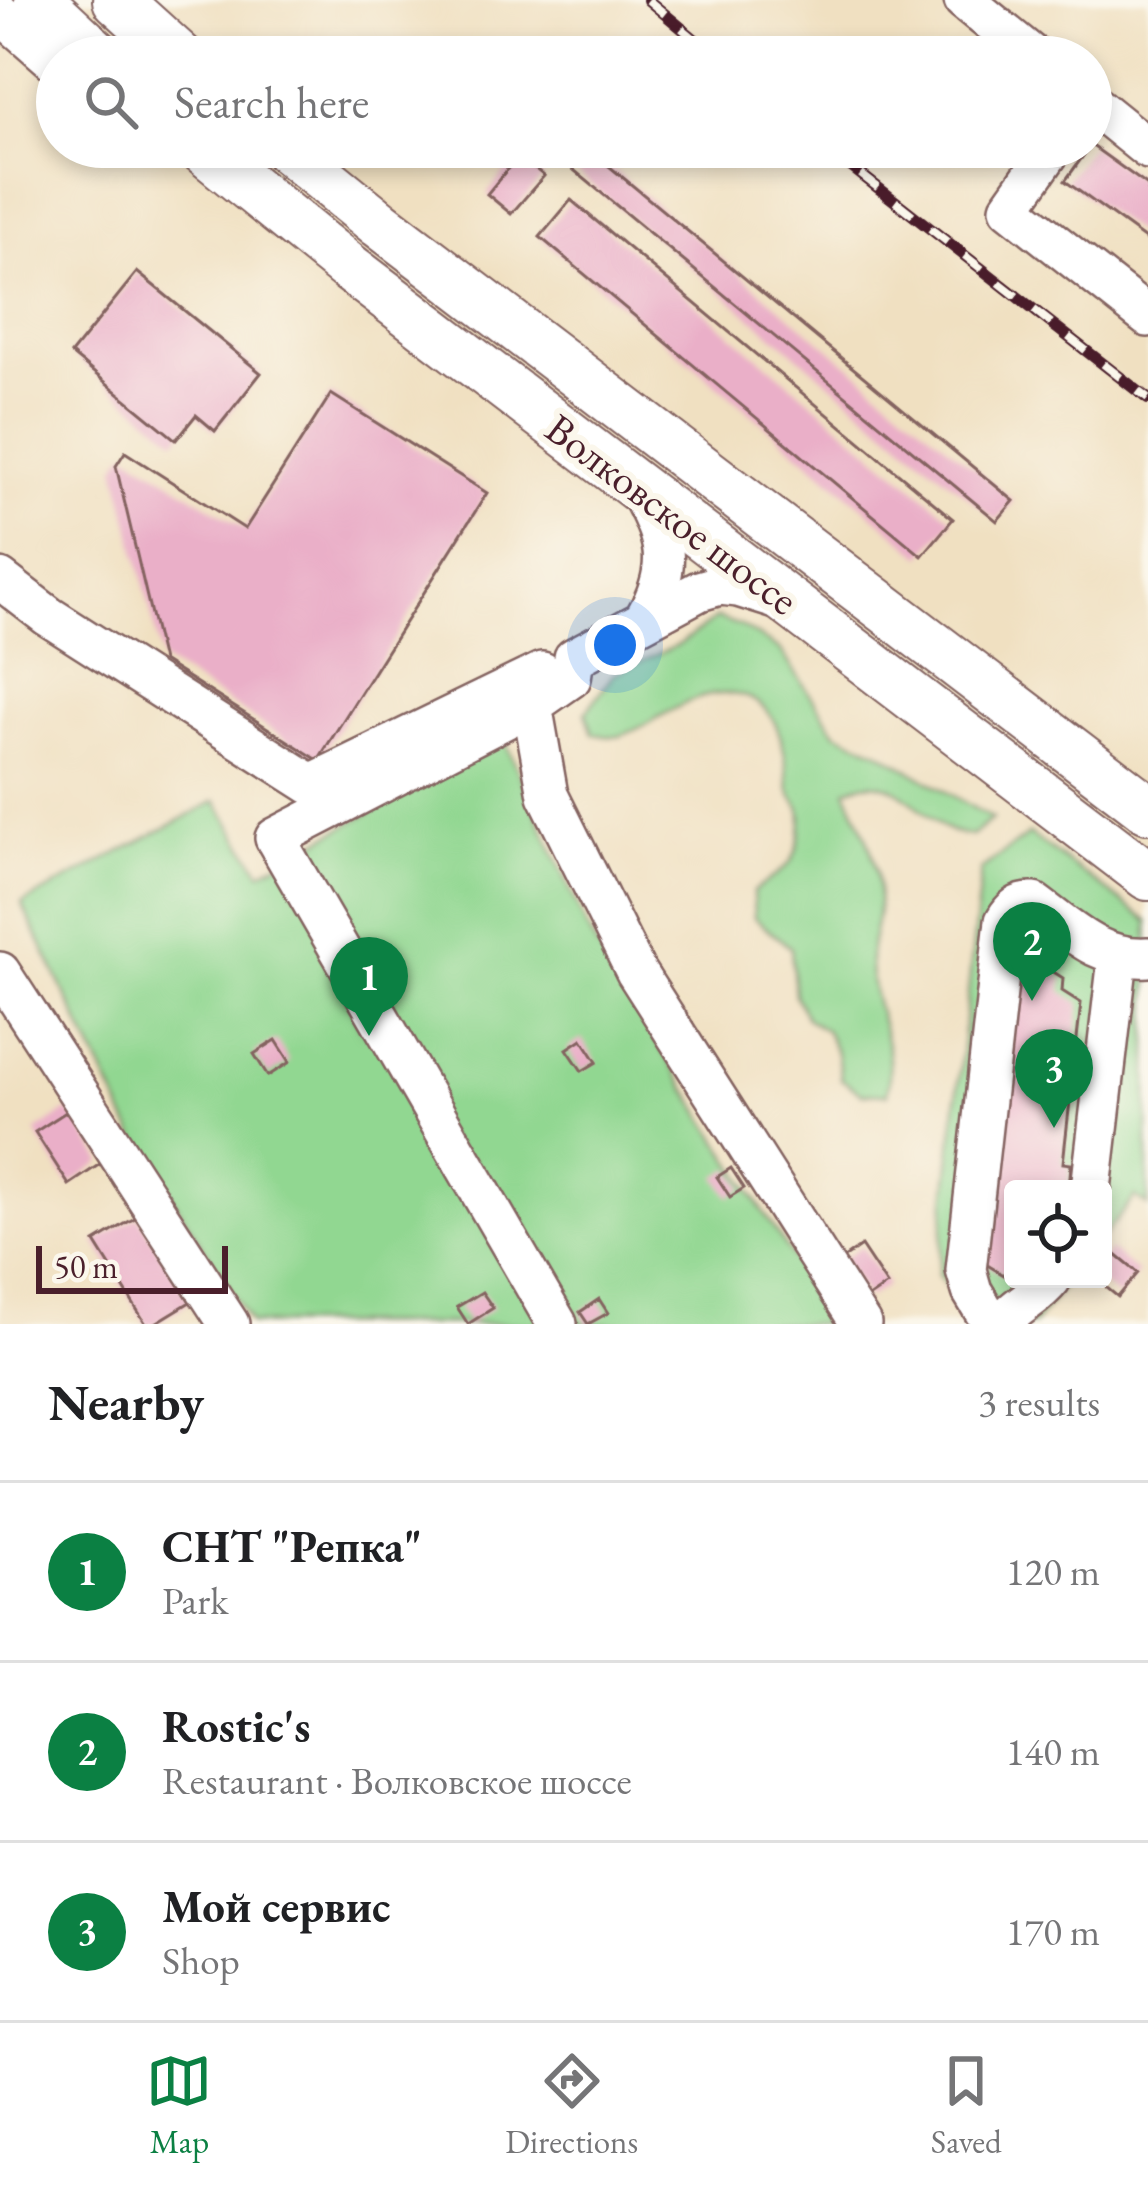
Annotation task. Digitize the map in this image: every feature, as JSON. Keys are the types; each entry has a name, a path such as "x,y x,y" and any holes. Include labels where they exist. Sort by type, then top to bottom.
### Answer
{"main road":[{"path":"39,0 68,36"},
{"path":"117,0 157,36"},
{"name":"Волковское шоссе","path":"226,168 347,266 1148,877"},
{"name":"Волковское шоссе","path":"311,168 1148,809"}],"lane":[{"path":"964,0 1008,36"},
{"path":"0,14 43,36"},
{"path":"1112,120 1148,149"},
{"path":"1038,168 1010,208 1148,317"},
{"path":"638,488 658,525 664,552 664,573 646,616"},
{"path":"0,579 48,616 311,784 574,658 699,590 738,587 791,604"},
{"path":"557,1324 275,838 532,705 571,678 574,658"},
{"path":"532,705 548,795 636,972 861,1324"},
{"path":"1044,1288 1034,1300 1013,1308 996,1324 972,1291 966,1270 1005,921 1024,902 1034,903 1093,946 1133,958 1093,1180"},
{"path":"0,972 229,1324"}],"green space":[{"path":"717,618 741,626 780,650 836,732 880,752 992,819 972,836 958,834 888,786 862,784 846,790 877,877 870,964 887,1042 887,1094 861,1093 841,1079 837,1053 826,1031 806,1018 795,995 791,948 754,918 753,892 791,861 801,827 801,810 790,790 782,741 770,715 748,698 716,694 687,702 620,736 593,734 586,712 614,674 680,644"},
{"path":"504,739 591,937 834,1324 251,1324 133,1134 22,904 216,801 261,872"},
{"path":"1029,834 1148,921 1148,1206 1135,1197 1112,1226 1112,1180 1004,1180 1004,1288 1062,1288 1034,1324 975,1324 938,1275 981,870"}],"building":[{"path":"1112,160 1148,186 1148,241 1065,181 1074,168 1112,168"},
{"path":"508,168 534,168 544,176 511,214 487,194"},
{"path":"571,168 611,168 1014,501 997,521"},
{"path":"571,200 953,519 922,556 540,237"},
{"path":"137,272 261,373 215,431 196,415 176,440 71,354"},
{"path":"331,394 487,493 318,760 162,661 116,466 125,452 245,529"},
{"path":"1019,950 1063,978 1062,991 1081,1003 1063,1163 1071,1164 1070,1180 1004,1180 1004,1275 984,1263"},
{"path":"582,1039 597,1062 582,1071 567,1049"},
{"path":"276,1040 290,1062 268,1076 254,1054"},
{"path":"69,1110 103,1162 69,1185 35,1132"},
{"path":"731,1168 744,1188 730,1197 717,1177"},
{"path":"138,1216 190,1302 154,1324 146,1324 95,1242"},
{"path":"861,1246 887,1285 868,1298 841,1260"},
{"path":"1112,1252 1138,1273 1118,1297 1107,1288 1112,1288"},
{"path":"482,1292 493,1308 468,1324 457,1307"},
{"path":"599,1299 608,1313 588,1324 580,1312"}],"railway":[{"path":"648,0 691,36"},
{"path":"853,168 1148,399"}],"place":[{"name":"Rostic's","path":"1032,1001"},
{"name":"СНТ \"Репка\"","path":"369,1036"},
{"name":"Мой сервис","path":"1054,1128"}]}
